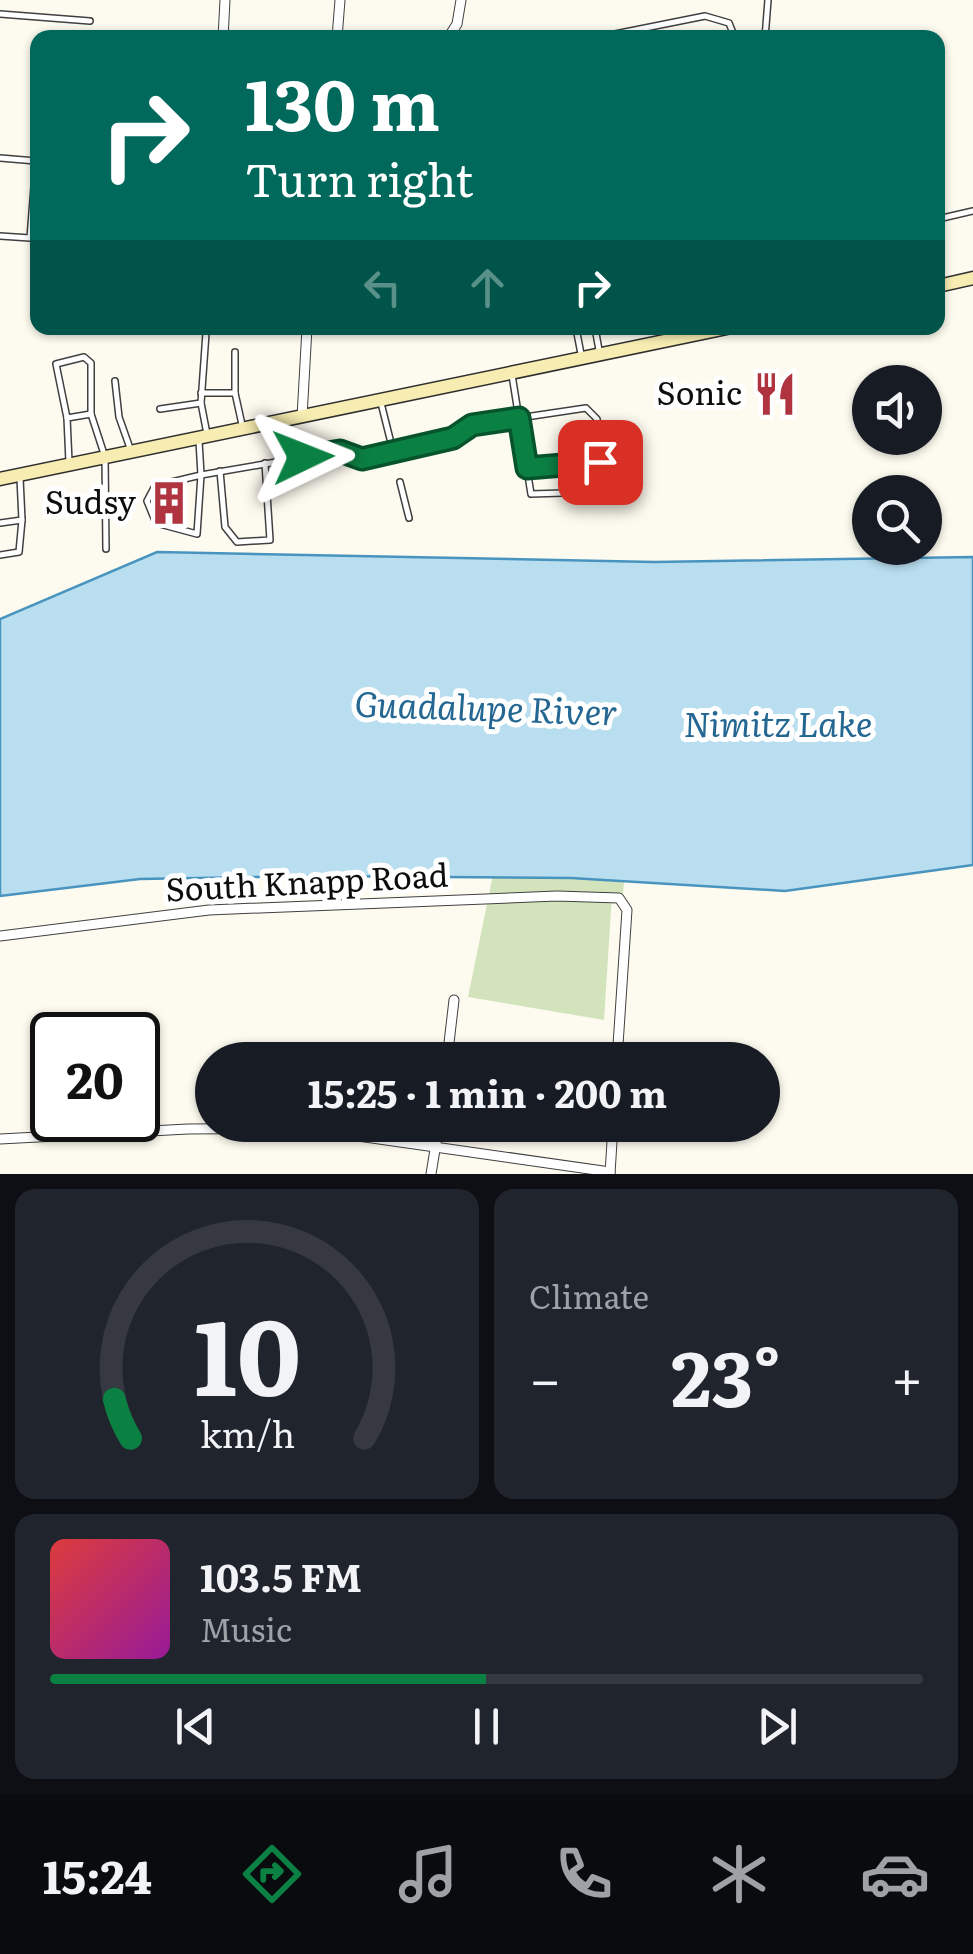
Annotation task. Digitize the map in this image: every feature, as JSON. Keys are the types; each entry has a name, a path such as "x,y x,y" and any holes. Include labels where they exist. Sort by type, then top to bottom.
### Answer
{"main road":[{"path":"945,284 973,278"},
{"path":"0,479 691,335"}],"street":[{"path":"223,30 225,0"},
{"path":"338,30 340,0"},
{"path":"453,30 461,0"},
{"path":"302,417 307,335"},
{"name":"South Knapp Road","path":"0,936 228,909 573,896 618,898 627,910 618,1042"},
{"path":"449,1042 454,1000"},
{"path":"0,1139 188,1128 302,1128 610,1173 612,1142"},
{"path":"432,1174 437,1142"}],"lane":[{"path":"766,30 768,0"},
{"path":"0,14 90,20"},
{"path":"634,30 705,16 729,23 732,30"},
{"path":"0,158 30,160"},
{"path":"945,217 973,211"},
{"path":"0,236 30,238"},
{"path":"206,335 201,393 203,437 201,474 197,534 156,523 147,501 155,486 201,474 340,451 362,459 453,438 472,425 519,418 586,408 598,419 600,462 595,492 530,494 527,468 519,418 512,372"},
{"path":"577,335 582,357"},
{"path":"596,335 600,353"},
{"path":"235,352 235,393 243,429"},
{"path":"70,465 67,418 56,364 84,357 92,363 91,414 105,457 106,549"},
{"path":"115,381 119,417 132,452"},
{"path":"201,393 235,393"},
{"path":"380,400 393,452"},
{"path":"160,408 201,403"},
{"path":"67,418 91,414"},
{"path":"527,468 600,462"},
{"path":"220,471 226,528 237,542 270,540 266,464"},
{"path":"0,555 19,552 19,475"},
{"path":"400,482 409,518"},
{"path":"0,523 22,520"}],"green space":[{"path":"495,865 625,868 623,895 612,895 604,1020 468,997"}],"water":[{"name":"Nimitz Lake","path":"157,552 654,562 852,559 852,565 942,565 942,557 973,557 973,865 785,891 571,878 312,876 140,879 0,896 0,619"}],"place":[{"name":"Sonic","path":"775,394"},
{"name":"Sudsy","path":"169,503"}],"route":[{"path":"303,457 340,451 362,459 453,438 472,425 519,418 527,468 600,462"}],"water label":[{"name":"Guadalupe River","path":"486,709"}]}
